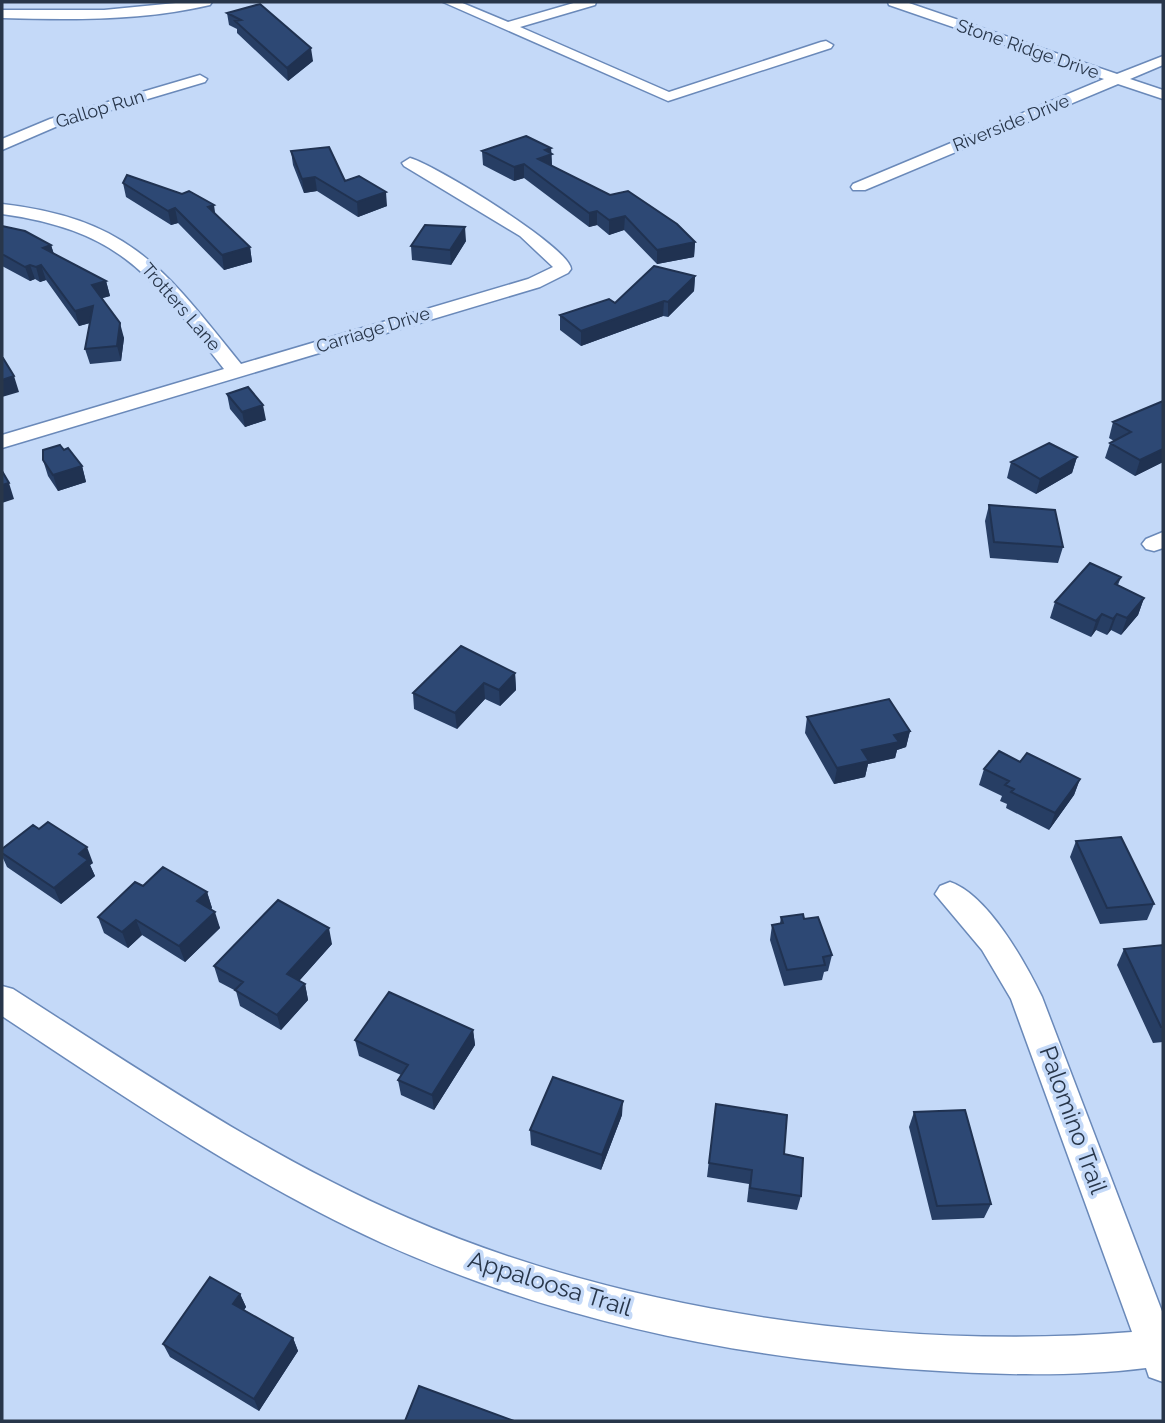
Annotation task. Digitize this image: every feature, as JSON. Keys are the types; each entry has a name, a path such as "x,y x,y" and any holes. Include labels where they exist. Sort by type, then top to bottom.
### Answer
{"street":[{"path":"2,14 67,15 137,10 176,2"},
{"path":"137,10 150,11 205,2"},
{"path":"450,2 668,97 772,65 826,45"},
{"path":"507,27 590,2"},
{"name":"Stone Ridge Drive","path":"894,2 929,5 1123,77 1163,95"},
{"name":"Riverside Drive","path":"859,187 1163,60"},
{"name":"Stone Ridge Drive","path":"1123,77 1163,86"},
{"name":"Gallop Run","path":"2,145 55,122 200,79"},
{"name":"Carriage Drive","path":"2,442 534,283 562,269 562,264 526,232 410,163"},
{"name":"Trotters Lane","path":"2,209 78,225 125,249 144,263 170,291 237,372"},
{"name":"Palomino Trail","path":"950,894 982,924 1006,959 1026,997 1161,1353"},
{"name":"Appaloosa Trail","path":"2,999 163,1102 303,1184 441,1250 596,1301 707,1326 878,1350 1023,1356 1161,1353"}],"building":[{"path":"260,4 311,48 287,68 235,21 241,20 227,13"},
{"path":"526,136 551,148 545,150 552,154 538,159 610,195 628,191 677,224 695,242 657,250 625,216 609,220 597,211 589,213 524,164 514,167 482,151"},
{"path":"329,147 345,181 359,176 386,192 357,202 315,177 302,179 291,151"},
{"path":"127,175 182,194 189,191 214,205 208,207 250,247 222,255 175,208 168,211 123,183"},
{"path":"425,225 465,227 450,250 411,246"},
{"path":"2,226 25,231 51,245 43,248 106,281 92,285 120,323 117,346 85,349 93,306 75,311 41,265 25,267 2,254"},
{"path":"654,266 695,276 668,302 664,301 581,331 560,315 609,299 615,303"},
{"path":"2,358 14,376 2,380"},
{"path":"248,387 263,405 242,412 227,394"},
{"path":"1163,401 1163,449 1140,460 1110,443 1131,432 1113,422"},
{"path":"1049,443 1077,457 1040,479 1011,462"},
{"path":"60,445 64,450 68,448 82,466 53,475 43,460 43,450"},
{"path":"2,471 9,483 2,485"},
{"path":"989,505 1055,510 1063,547 994,542"},
{"path":"1090,563 1121,577 1115,584 1144,598 1127,618 1117,614 1113,619 1102,614 1096,621 1055,602"},
{"path":"461,646 515,673 499,690 484,683 455,713 413,693"},
{"path":"889,699 910,731 894,735 899,742 862,750 869,761 837,768 807,717"},
{"path":"999,751 1020,762 1027,753 1080,779 1055,813 1011,792 1014,789 1005,785 1009,781 984,769"},
{"path":"48,822 87,847 79,854 88,860 54,888 2,853 2,849 33,825 39,829"},
{"path":"1121,837 1154,904 1107,908 1076,841"},
{"path":"163,867 207,892 197,901 215,912 179,946 136,920 122,932 98,917 135,882 143,886"},
{"path":"278,900 329,928 287,974 305,984 277,1015 235,990 243,982 214,966"},
{"path":"803,914 804,919 818,917 832,955 823,957 825,965 787,970 772,925 783,923 781,917"},
{"path":"1163,945 1163,1027 1161,1027 1124,949"},
{"path":"389,992 473,1030 432,1095 398,1080 408,1065 355,1040"},
{"path":"553,1077 623,1101 602,1155 530,1130"},
{"path":"716,1104 787,1115 784,1154 803,1158 801,1196 750,1188 752,1170 709,1163"},
{"path":"965,1110 991,1204 937,1206 914,1112"},
{"path":"210,1277 240,1294 233,1304 293,1338 254,1399 163,1344"},
{"path":"419,1386 514,1421 405,1421"}]}
